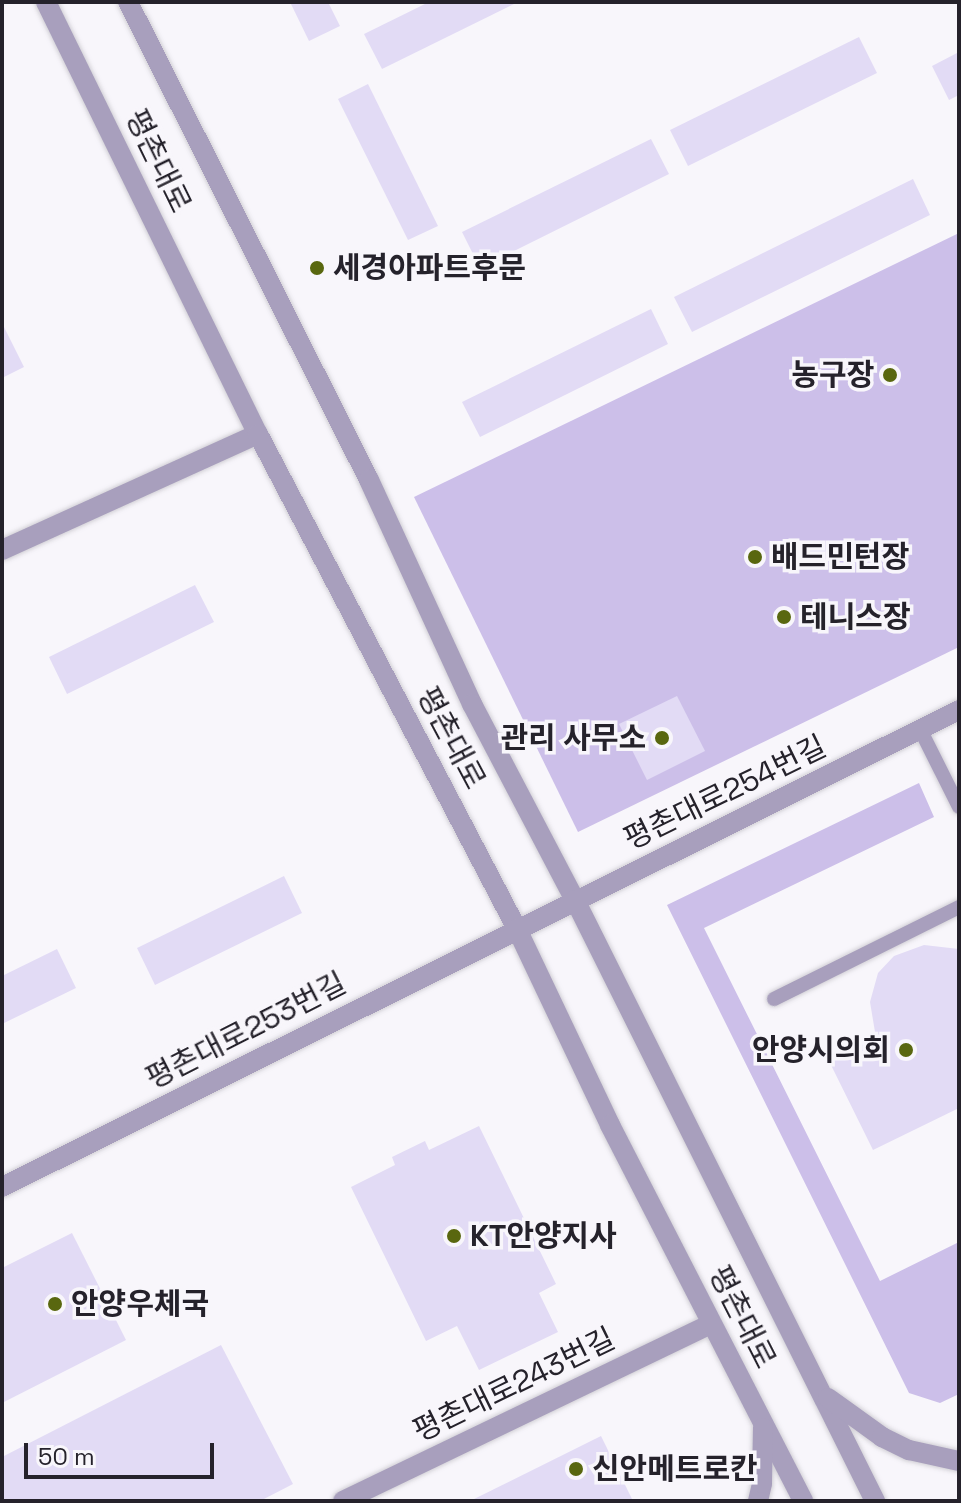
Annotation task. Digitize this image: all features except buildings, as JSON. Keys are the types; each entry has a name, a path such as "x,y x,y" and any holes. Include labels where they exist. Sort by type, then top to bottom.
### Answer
{"street":[{"name":"평촌대로","path":"46,2 258,434 517,929 610,1125 803,1501"},
{"name":"평촌대로","path":"128,2 369,480 472,704 575,900 875,1501"},
{"path":"2,550 258,434"},
{"name":"평촌대로254번길","path":"517,929 959,710"},
{"name":"평촌대로253번길","path":"2,1187 517,929"},
{"name":"평촌대로243번길","path":"343,1501 711,1324"},
{"path":"821,1393 882,1437 909,1450 959,1461"},
{"path":"758,1501 762,1483 763,1424"}],"lane":[{"path":"920,729 959,807"},
{"path":"774,999 959,907"}],"shaded area":[{"path":"959,233 959,647 578,832 414,497"},
{"path":"919,783 934,817 704,928 880,1281 959,1242 959,1394 940,1403 909,1393 667,905"}],"place":[{"name":"세경아파트후문","path":"317,268"},
{"name":"농구장","path":"890,375"},
{"name":"배드민턴장","path":"755,557"},
{"name":"테니스장","path":"784,617"},
{"name":"관리 사무소","path":"662,738"},
{"name":"안양시의회","path":"906,1050"},
{"name":"KT안양지사","path":"454,1236"},
{"name":"안양우체국","path":"55,1304"},
{"name":"신안메트로칸","path":"576,1469"}]}
